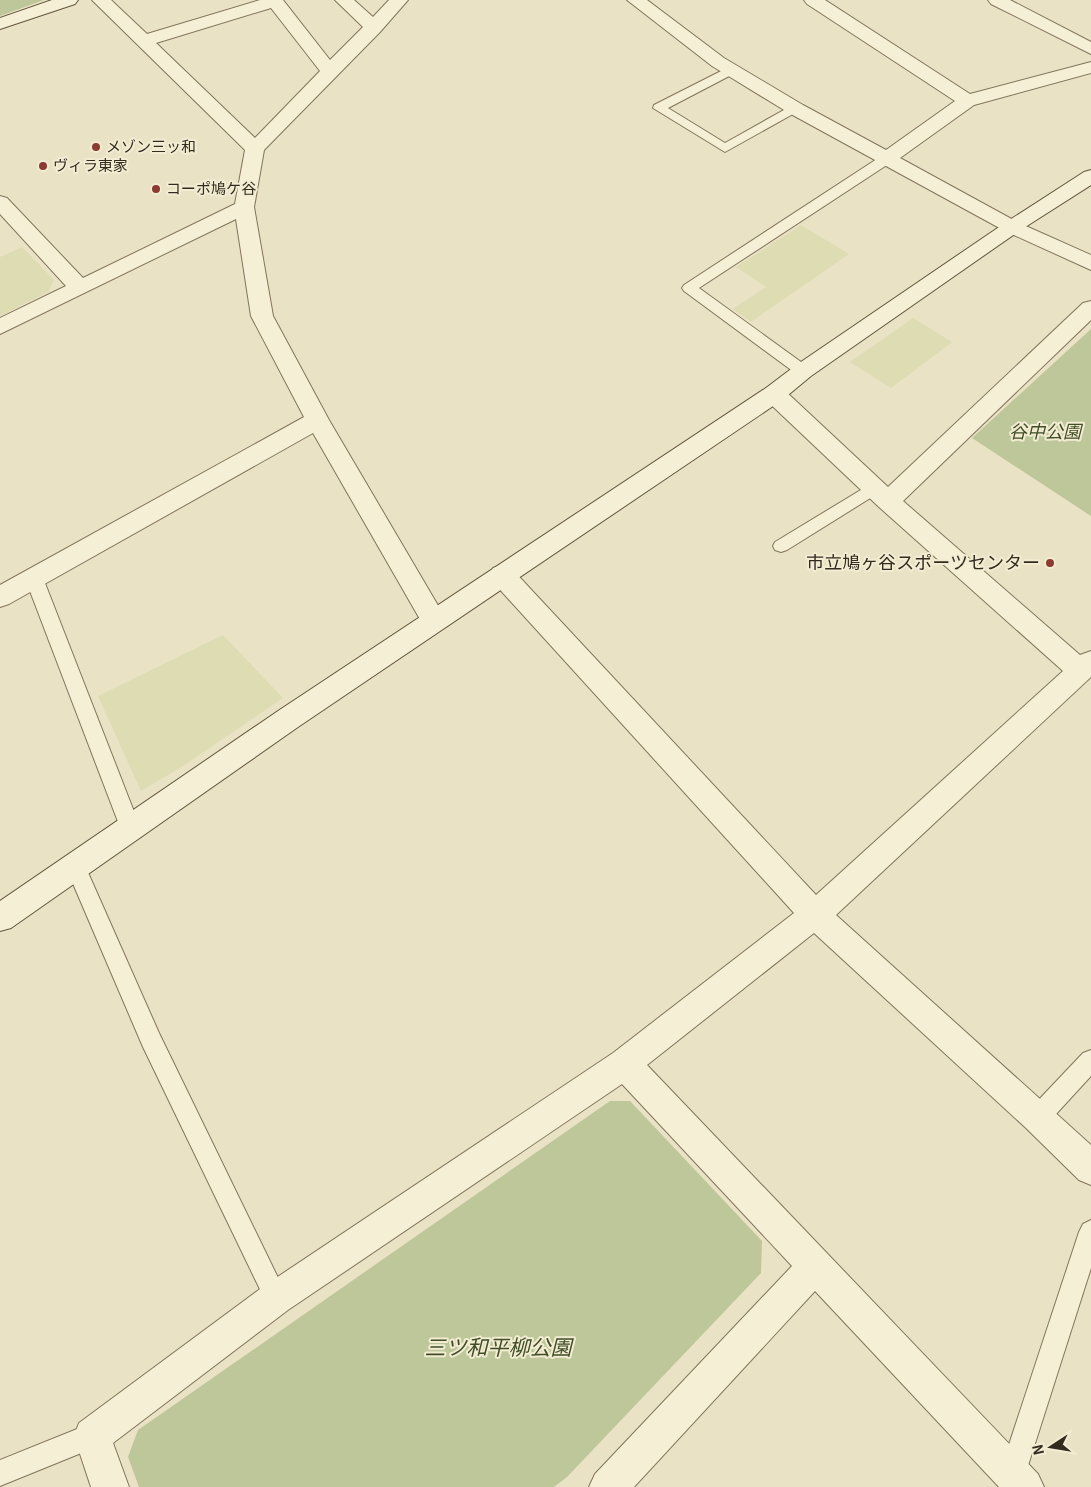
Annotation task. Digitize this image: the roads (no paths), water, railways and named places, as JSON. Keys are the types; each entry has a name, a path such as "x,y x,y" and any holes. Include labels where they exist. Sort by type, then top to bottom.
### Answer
{"street":[{"path":"0,24 69,0"},
{"path":"101,0 255,149"},
{"path":"344,0 374,28"},
{"path":"399,0 255,149 244,206 262,316 318,420 434,621"},
{"path":"636,0 731,70 796,109 1012,226 1091,263"},
{"path":"813,0 967,101"},
{"path":"144,41 275,1 330,72"},
{"path":"1006,2 1091,49"},
{"path":"888,158 967,101 1091,67"},
{"path":"0,918 130,827 434,621 774,394 803,371 1012,226 1088,181"},
{"path":"0,202 79,287"},
{"path":"0,327 244,206"},
{"path":"881,494 1091,308"},
{"path":"110,1487 92,1436 276,1298 624,1064 815,915 1085,666 881,494 774,394"},
{"path":"0,597 318,420"},
{"path":"502,575 815,915 1038,1117 1091,1168"},
{"path":"624,1064 1019,1481"},
{"path":"608,1487 816,1265"}],"lane":[{"path":"731,70 659,108 725,148 796,109"},
{"path":"803,371 689,288 888,158"},
{"path":"781,546 881,494"},
{"path":"34,578 130,827"},
{"path":"75,865 151,1040 276,1298"},
{"path":"1038,1117 1091,1060"},
{"path":"1019,1481 1091,1232"},
{"path":"0,1473 92,1436"}],"place":[{"name":"メゾン三ッ和","path":"96,147"},
{"name":"ヴィラ東家","path":"43,166"},
{"name":"コーポ鳩ケ谷","path":"156,189"},
{"name":"市立鳩ヶ谷スポーツセンター","path":"1050,563"}],"park label":[{"name":"谷中公園","path":"1045,432"},
{"name":"三ツ和平柳公園","path":"498,1348"}]}
